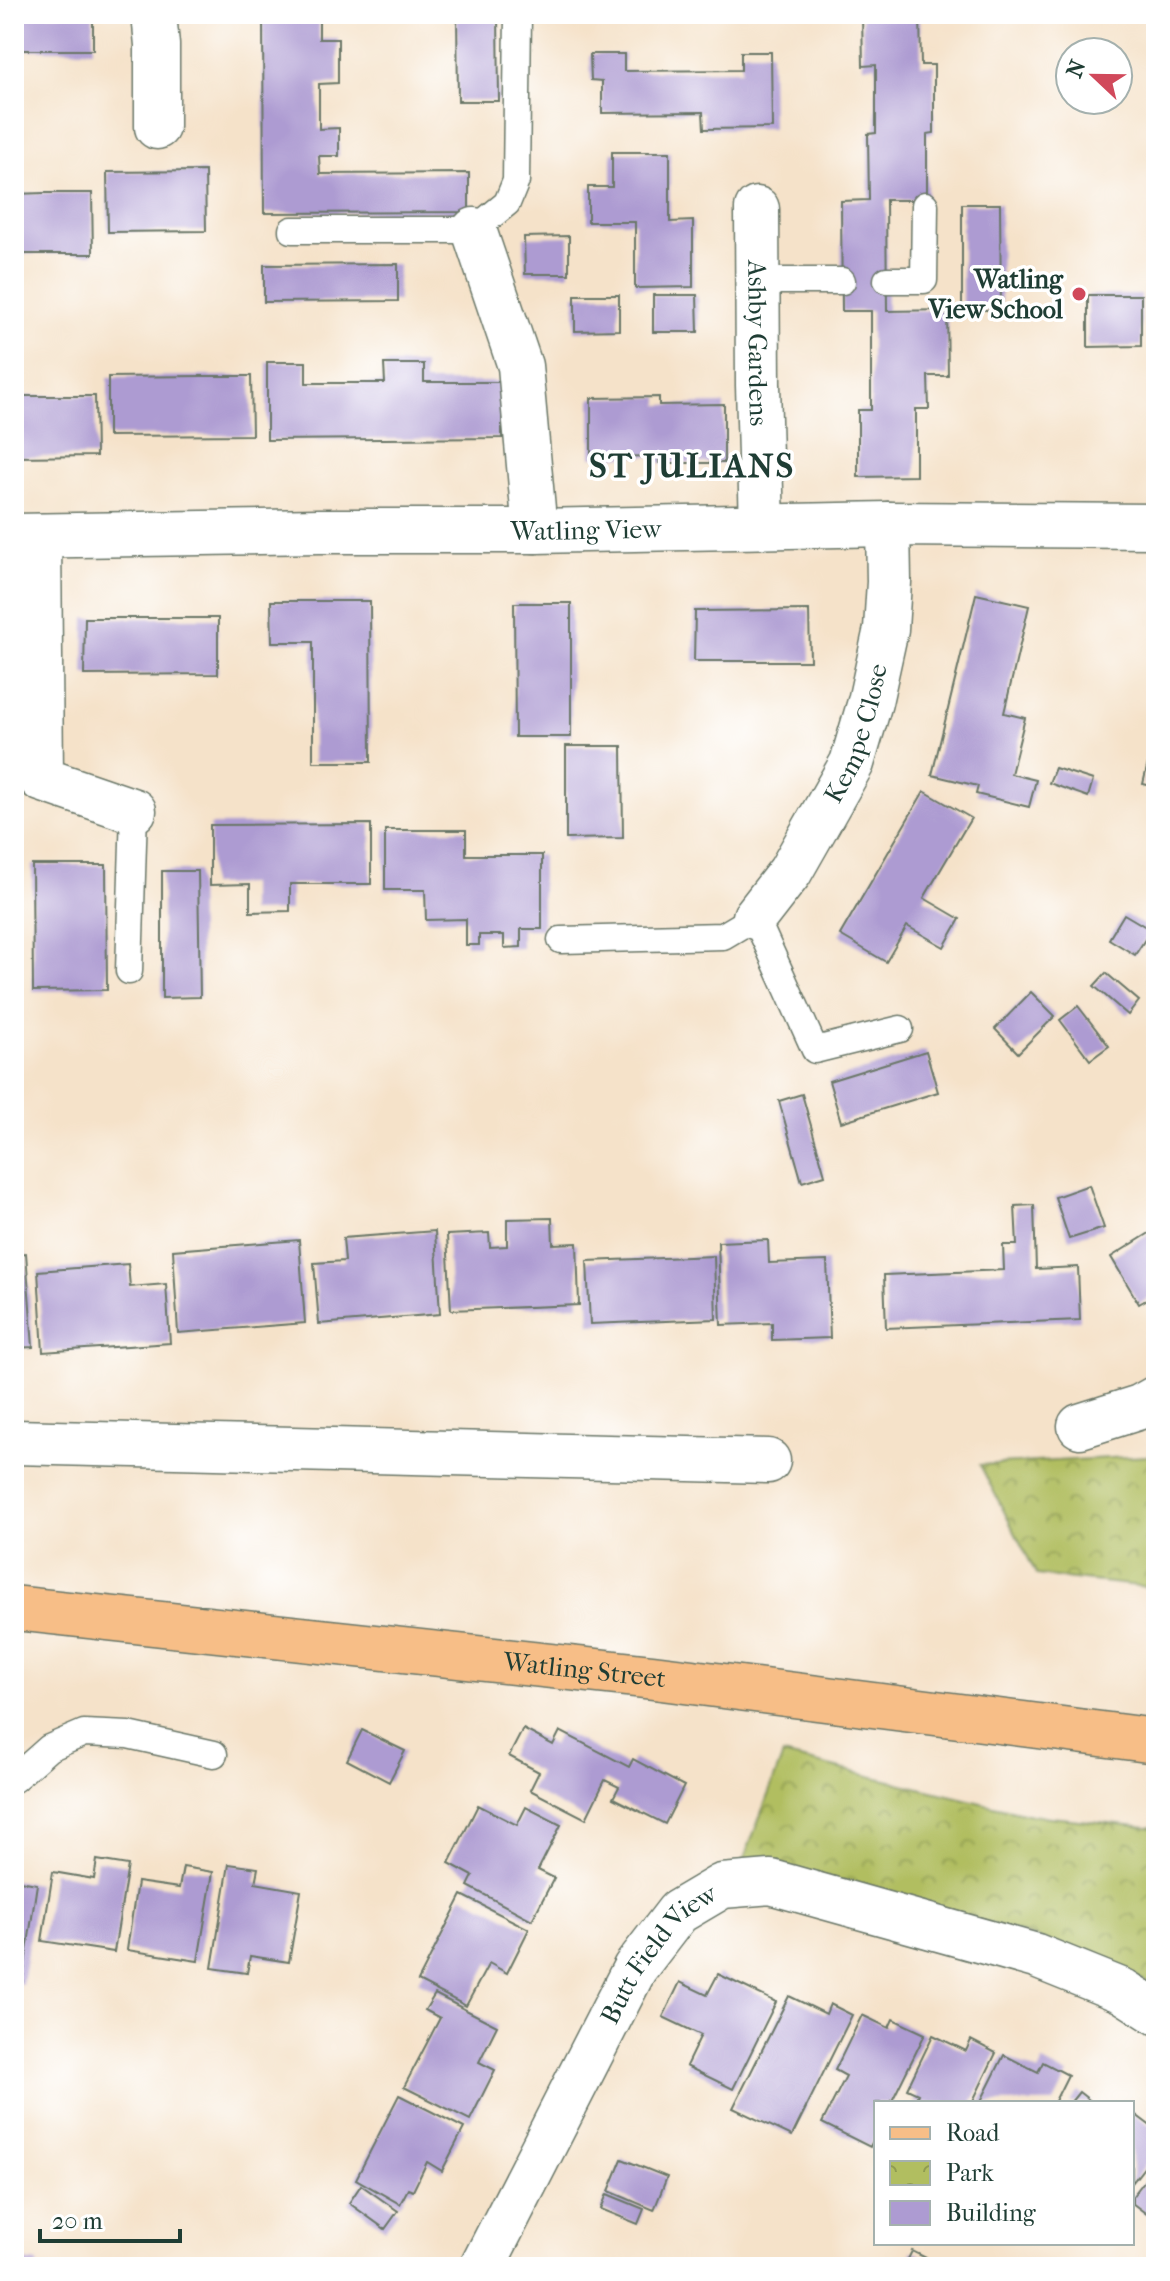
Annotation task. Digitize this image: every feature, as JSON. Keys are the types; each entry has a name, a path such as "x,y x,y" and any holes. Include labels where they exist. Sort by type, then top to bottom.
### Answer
{"main road":[{"name":"Watling Street","path":"14,1608 653,1677 1156,1741"}],"street":[{"path":"156,29 157,127"},
{"name":"Ashby Gardens","path":"757,209 762,526"},
{"path":"474,230 520,366 535,531"},
{"name":"Watling View","path":"27,536 888,524 1156,526"},
{"name":"Kempe Close","path":"755,917 790,872 852,763 870,702 886,629 888,524"},
{"path":"27,536 27,786 134,811"},
{"path":"1080,1426 1140,1407 1156,1398"},
{"path":"14,1442 768,1461"},
{"name":"Butt Field View","path":"482,2267 635,1968 678,1912 722,1886 771,1882 1036,1956 1123,1991 1156,2012"}],"lane":[{"path":"292,230 474,230 507,203 516,181 518,14"},
{"path":"887,280 924,280 925,205"},
{"path":"758,281 842,281"},
{"path":"129,971 134,811"},
{"path":"561,940 723,936 755,917 815,1050 900,1029"},
{"path":"14,1779 49,1748 84,1733 128,1735 214,1754"}],"green space":[{"path":"1156,1449 1156,1588 1037,1575 980,1465 1148,1456"},
{"path":"783,1755 1031,1815 1156,1828 1156,1987 1099,1957 994,1925 792,1868 743,1862"}],"building":[{"path":"14,14 93,14 93,50 14,50"},
{"path":"263,14 319,14 319,39 338,39 338,83 319,84 319,129 339,128 339,156 319,156 320,174 469,173 469,212 264,213"},
{"path":"457,14 498,14 499,101 458,101"},
{"path":"862,14 920,14 921,65 934,65 934,133 927,134 927,200 886,200 887,311 947,310 948,376 928,376 929,409 916,409 916,476 858,477 858,410 871,410 871,311 842,311 841,201 869,200 868,134 876,133 876,65 863,66"},
{"path":"741,52 771,52 772,128 704,129 703,112 602,113 602,81 591,80 590,54 624,54 624,71 741,70"},
{"path":"612,152 670,152 670,222 693,221 693,287 635,288 635,222 588,222 588,187 612,187"},
{"path":"205,171 206,231 108,232 107,172"},
{"path":"92,193 93,254 14,254 14,194"},
{"path":"962,204 1000,204 1001,310 962,310"},
{"path":"569,236 569,274 525,274 524,237"},
{"path":"398,264 398,301 264,302 264,265"},
{"path":"575,295 619,295 619,330 575,331"},
{"path":"653,295 697,295 698,332 653,332"},
{"path":"1088,295 1141,295 1141,346 1088,347"},
{"path":"267,362 306,362 306,383 385,383 384,364 424,364 424,382 502,382 502,438 267,440"},
{"path":"251,376 252,435 108,436 108,377"},
{"path":"14,396 95,396 96,456 14,457"},
{"path":"659,397 659,405 724,404 724,463 659,463 659,456 591,457 591,398"},
{"path":"976,594 1029,606 1004,713 1025,718 1011,774 1036,780 1029,807 976,794 978,786 932,775"},
{"path":"271,601 370,601 371,762 313,762 313,642 272,642"},
{"path":"514,603 571,603 571,737 515,737"},
{"path":"809,610 810,661 694,661 695,611"},
{"path":"85,618 218,618 218,674 84,675"},
{"path":"1156,735 1156,787 1143,784"},
{"path":"566,746 622,746 623,838 566,839"},
{"path":"1055,768 1093,780 1088,797 1049,783"},
{"path":"924,791 971,818 924,898 960,919 944,947 907,926 886,962 840,935"},
{"path":"371,824 371,884 290,884 290,911 250,912 250,884 210,885 210,825"},
{"path":"385,830 466,830 466,855 542,855 542,929 521,929 521,947 504,948 504,935 479,935 479,945 466,945 466,919 426,920 425,890 385,890"},
{"path":"32,865 106,865 107,990 33,991"},
{"path":"162,871 198,871 200,997 162,998"},
{"path":"1124,914 1151,930 1135,955 1109,939"},
{"path":"1106,973 1139,1001 1128,1015 1094,986"},
{"path":"1031,992 1055,1016 1018,1053 995,1029"},
{"path":"1078,1006 1109,1046 1090,1060 1060,1020"},
{"path":"926,1051 938,1092 841,1122 829,1081"},
{"path":"802,1094 825,1175 802,1182 779,1101"},
{"path":"1089,1185 1104,1228 1069,1239 1055,1197"},
{"path":"1034,1205 1036,1269 1078,1267 1080,1320 886,1328 884,1275 1004,1270 1003,1245 1017,1245 1015,1206"},
{"path":"552,1218 553,1244 577,1243 579,1305 451,1310 447,1235 489,1233 490,1247 507,1246 507,1219"},
{"path":"1156,1229 1156,1294 1139,1304 1111,1257"},
{"path":"435,1231 440,1314 319,1324 314,1263 345,1261 343,1238"},
{"path":"299,1240 305,1323 178,1333 173,1250"},
{"path":"768,1240 769,1263 827,1261 830,1338 772,1340 772,1323 721,1325 718,1242"},
{"path":"26,1253 33,1347 14,1348 14,1254"},
{"path":"714,1256 716,1319 590,1324 587,1261"},
{"path":"128,1264 130,1287 166,1284 170,1343 43,1352 38,1271"},
{"path":"523,1729 553,1745 560,1731 629,1767 633,1759 684,1786 665,1824 613,1798 619,1787 605,1780 586,1819 530,1790 539,1772 509,1756"},
{"path":"362,1730 405,1751 389,1782 347,1760"},
{"path":"478,1805 517,1825 526,1807 561,1825 538,1870 554,1878 532,1920 468,1886 473,1876 449,1863"},
{"path":"97,1860 128,1865 114,1952 42,1941 53,1872 94,1879"},
{"path":"229,1864 258,1868 255,1883 301,1891 289,1962 250,1956 247,1973 212,1968"},
{"path":"183,1867 213,1872 198,1961 127,1950 137,1882 179,1888"},
{"path":"14,1880 37,1884 22,1984 14,1983"},
{"path":"462,1895 529,1929 507,1973 489,1963 466,2006 418,1981"},
{"path":"718,1974 776,2002 733,2089 686,2066 701,2035 663,2017 680,1982 707,1995"},
{"path":"435,1994 497,2026 479,2062 495,2070 470,2120 404,2087 440,2018 425,2010"},
{"path":"789,1996 826,2014 830,2004 852,2015 792,2136 733,2108"},
{"path":"862,2015 889,2028 893,2019 925,2034 892,2101 874,2101 874,2138 870,2147 822,2123 846,2076 835,2070"},
{"path":"933,2035 966,2051 971,2040 996,2053 973,2101 915,2101 918,2094 907,2089"},
{"path":"1004,2055 1038,2072 1043,2062 1068,2075 1055,2101 981,2101"},
{"path":"1079,2092 1090,2101 1072,2101"},
{"path":"399,2095 464,2128 442,2171 427,2162 413,2191 408,2189 400,2204 356,2179"},
{"path":"1134,2114 1156,2130 1156,2152 1134,2180"},
{"path":"622,2159 667,2177 654,2210 609,2191"},
{"path":"1156,2166 1156,2221 1134,2204 1134,2194"},
{"path":"361,2185 398,2211 385,2229 349,2203"},
{"path":"607,2194 644,2209 638,2224 601,2209"},
{"path":"912,2251 944,2267 904,2267"},
{"path":"14,2260 38,2263 37,2267 14,2267"}],"place":[{"name":"Watling View School","path":"1079,294"}],"district":[{"name":"ST JULIANS","path":"692,466"}]}
